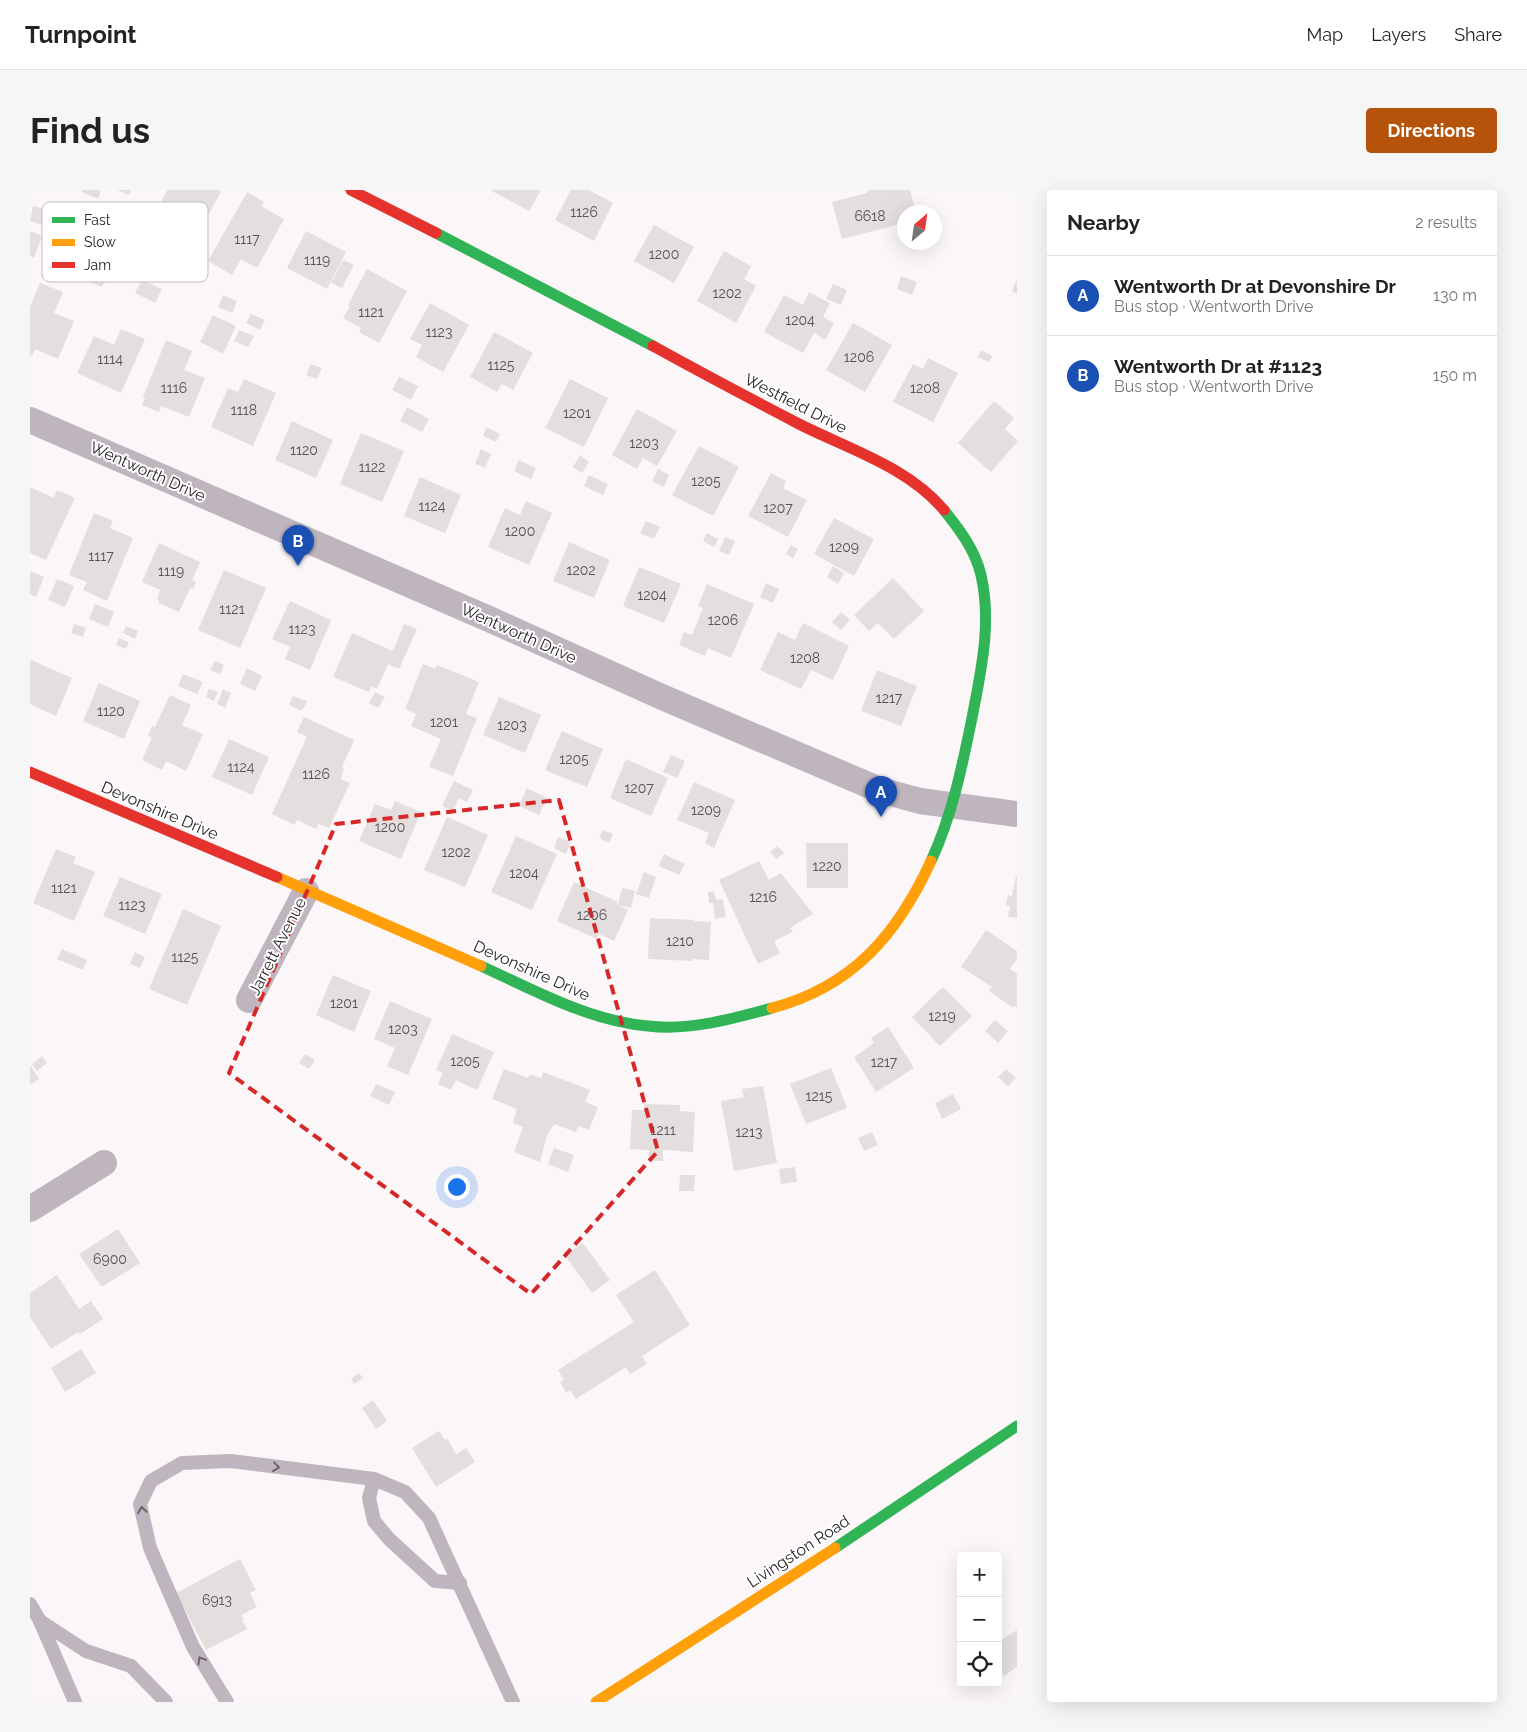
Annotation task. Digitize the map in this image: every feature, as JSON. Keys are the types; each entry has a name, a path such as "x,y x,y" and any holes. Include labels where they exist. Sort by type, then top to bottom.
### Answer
{"street":[{"name":"Westfield Drive","path":"352,190 892,470 935,499 972,549 984,589 986,632 982,660 970,729 952,805"},
{"name":"Wentworth Drive","path":"30,420 880,790 906,798 1017,814"},
{"name":"Devonshire Drive","path":"30,772 403,931 566,1004 590,1014 638,1026 666,1026 724,1020 800,999 832,984 857,966 880,944 903,910 926,874 952,805"},
{"name":"Jarrett Avenue","path":"249,1000 306,891"},
{"path":"30,1209 104,1163"},
{"name":"Livingston Road","path":"596,1702 854,1535 1017,1426"}],"lane":[{"path":"227,1702 193,1647 150,1548 140,1504 151,1481 182,1463 231,1461 374,1479 405,1492 429,1518 513,1702"},
{"path":"374,1479 369,1498 374,1521 389,1540 436,1580 460,1583"},
{"path":"30,1604 40,1621 75,1702"},
{"path":"40,1621 86,1651 131,1666 166,1702"}],"highlighted area":[{"path":"559,800 658,1151 531,1294 229,1073 336,824"}],"building":[{"path":"82,190 101,190 98,199 82,192"},
{"path":"117,190 131,190 129,195"},
{"path":"167,190 218,190 221,192 208,215 208,202 161,202"},
{"path":"490,190 541,190 529,211"},
{"path":"571,190 589,190 613,203 594,241 555,220"},
{"path":"910,190 914,205 897,205 897,225 842,239 832,202 867,193 867,191"},
{"path":"247,192 264,202 261,206 284,219 257,268 241,259 232,275 208,261"},
{"path":"33,206 42,209 42,225 30,221"},
{"path":"654,225 694,247 674,283 634,261"},
{"path":"30,231 42,236 34,258 30,256"},
{"path":"306,231 346,252 327,289 287,268"},
{"path":"724,251 751,266 744,279 756,286 736,323 697,301"},
{"path":"343,260 354,265 342,288 331,283"},
{"path":"367,269 407,291 379,343 359,332 361,328 343,318"},
{"path":"901,276 917,282 912,295 897,289"},
{"path":"1017,279 1017,294 1012,291"},
{"path":"90,282 104,282 102,287"},
{"path":"141,282 146,282 162,289 155,303 135,293"},
{"path":"40,283 63,292 54,313 74,321 58,359 35,349 32,356 30,355 30,307"},
{"path":"833,284 847,290 841,305 826,299"},
{"path":"809,292 830,303 823,317 834,323 825,340 814,333 803,353 764,332 784,295 803,305"},
{"path":"223,295 237,301 232,313 218,307"},
{"path":"430,303 469,325 443,372 416,357 422,345 410,339"},
{"path":"251,314 265,320 260,330 246,323"},
{"path":"213,315 236,326 223,354 200,342"},
{"path":"853,323 892,345 865,392 826,370"},
{"path":"121,329 145,339 121,393 77,373 94,336 114,345"},
{"path":"239,330 254,336 248,347 234,341"},
{"path":"494,332 533,353 513,390 502,384 497,392 470,377"},
{"path":"166,340 192,351 184,370 205,378 189,417 161,406 159,412 142,405 145,398 143,397"},
{"path":"981,350 992,356 989,362 978,357"},
{"path":"928,358 958,373 933,422 893,402 913,364 923,369"},
{"path":"311,364 322,368 317,379 306,375"},
{"path":"399,377 418,386 411,400 392,390"},
{"path":"244,379 276,393 253,446 211,427 228,388 238,392"},
{"path":"570,379 608,398 584,447 545,428"},
{"path":"994,401 1014,418 1005,429 1017,442 991,472 958,443"},
{"path":"407,407 429,419 422,432 400,421"},
{"path":"637,409 677,431 657,466 643,458 637,469 612,455"},
{"path":"292,421 333,440 316,478 275,460"},
{"path":"486,427 500,434 496,442 483,436"},
{"path":"361,433 404,451 382,502 340,484"},
{"path":"699,446 739,467 713,516 672,495"},
{"path":"481,449 491,454 485,468 475,464"},
{"path":"580,455 589,462 582,473 573,467"},
{"path":"519,460 536,468 531,479 514,471"},
{"path":"658,469 669,475 664,487 652,481"},
{"path":"771,473 786,481 783,488 807,500 788,537 748,516"},
{"path":"589,475 608,484 603,495 584,486"},
{"path":"420,477 461,495 445,533 404,516"},
{"path":"30,487 54,498 57,490 75,498 46,560 30,553"},
{"path":"526,501 552,513 529,565 488,547 505,508 520,515"},
{"path":"94,513 113,521 110,528 133,538 107,601 83,590 87,582 69,575"},
{"path":"834,518 874,539 854,576 814,554"},
{"path":"646,521 660,527 654,539 640,533"},
{"path":"707,533 718,539 714,547 703,541"},
{"path":"725,537 735,541 729,555 719,551"},
{"path":"569,542 610,560 594,598 553,581"},
{"path":"159,543 200,562 192,580 196,582 193,589 190,588 179,612 158,603 159,600 157,599 160,590 142,582"},
{"path":"791,545 798,549 793,558 786,554"},
{"path":"833,566 844,573 838,584 827,577"},
{"path":"639,567 681,584 664,623 623,606"},
{"path":"224,570 266,588 240,648 198,630"},
{"path":"30,571 44,577 36,597 30,594"},
{"path":"893,578 924,611 894,639 878,623 869,631 854,615"},
{"path":"57,579 74,586 65,607 48,600"},
{"path":"766,583 779,589 773,603 760,597"},
{"path":"707,584 754,604 731,658 708,648 705,656 679,645 684,632 692,635 703,608 698,606"},
{"path":"290,601 331,620 310,670 285,659 290,647 272,639"},
{"path":"95,604 114,612 108,627 89,619"},
{"path":"841,612 850,620 841,630 832,622"},
{"path":"803,623 849,646 833,680 811,670 801,689 760,670 778,632 795,640"},
{"path":"74,624 86,628 83,637 71,633"},
{"path":"404,624 417,629 399,669 388,664 377,689 371,686 369,692 333,677 352,633 393,651"},
{"path":"126,626 138,631 135,639 123,633"},
{"path":"119,638 129,642 126,649 116,645"},
{"path":"31,660 72,678 56,716 30,704"},
{"path":"215,661 224,665 220,674 210,670"},
{"path":"423,664 435,669 437,665 479,682 466,714 477,718 453,776 429,767 441,739 411,726 416,714 405,709"},
{"path":"247,668 262,676 255,691 240,684"},
{"path":"877,670 917,686 901,726 861,711"},
{"path":"183,674 203,682 197,694 178,686"},
{"path":"99,683 140,701 124,739 83,721"},
{"path":"209,689 218,692 214,701 206,697"},
{"path":"223,689 231,693 225,708 217,704"},
{"path":"375,692 385,697 378,708 369,703"},
{"path":"170,695 191,705 182,725 203,734 186,771 166,761 162,770 142,760 152,737 148,736 152,726 155,727"},
{"path":"293,696 307,701 302,711 289,705"},
{"path":"499,697 541,715 525,753 483,735"},
{"path":"304,717 354,740 342,767 344,768 341,779 350,783 329,828 318,824 316,829 297,820 295,825 272,814 307,737 297,732"},
{"path":"562,731 603,749 587,787 545,770"},
{"path":"229,739 269,757 252,795 212,777"},
{"path":"671,755 685,761 677,778 663,772"},
{"path":"626,759 668,778 651,816 610,798"},
{"path":"454,781 473,790 467,802 459,798 453,811 442,806"},
{"path":"694,782 735,800 714,848 705,843 709,833 677,820"},
{"path":"527,788 547,798 539,815 519,806"},
{"path":"395,801 421,812 401,859 359,841 375,804 391,810"},
{"path":"447,817 488,835 465,887 424,870"},
{"path":"603,830 613,834 609,843 599,838"},
{"path":"516,836 557,854 532,910 491,892"},
{"path":"558,837 571,842 566,854 554,848"},
{"path":"806,843 848,843 848,888 807,888"},
{"path":"777,846 784,853 776,859 770,852"},
{"path":"56,849 76,857 73,863 95,872 74,921 33,903"},
{"path":"664,854 685,864 679,875 659,866"},
{"path":"759,861 769,880 781,873 813,914 790,928 793,932 774,941 780,953 758,964 719,880"},
{"path":"644,872 656,877 649,898 636,894"},
{"path":"1016,876 1017,918 1008,917 1010,906 1006,905 1008,895 1012,896"},
{"path":"120,877 162,894 145,934 103,916"},
{"path":"574,882 618,902 616,904 628,910 614,941 599,934 597,939 557,921"},
{"path":"622,888 635,891 631,908 618,905"},
{"path":"714,891 716,900 723,899 726,917 715,919 713,903 709,903 708,892"},
{"path":"183,909 221,926 187,1005 149,989"},
{"path":"650,918 711,922 709,960 648,959"},
{"path":"986,930 1017,951 1017,959 1010,969 1017,974 1017,1007 1012,1007 989,991 992,987 961,967"},
{"path":"62,949 87,960 83,970 57,959"},
{"path":"135,952 145,957 140,968 130,964"},
{"path":"333,975 371,991 354,1032 316,1015"},
{"path":"943,987 972,1016 940,1046 912,1017"},
{"path":"390,1001 432,1019 408,1075 387,1066 395,1048 374,1039"},
{"path":"995,1020 1008,1031 998,1043 985,1031"},
{"path":"888,1027 914,1068 876,1092 854,1057 874,1043 871,1038"},
{"path":"452,1034 494,1052 477,1090 456,1080 451,1090 438,1084 443,1073 436,1070"},
{"path":"305,1054 315,1060 309,1069 299,1063"},
{"path":"42,1056 47,1063 37,1071 32,1064"},
{"path":"30,1065 39,1079 30,1085"},
{"path":"831,1068 847,1108 806,1124 790,1084"},
{"path":"504,1069 528,1078 530,1074 541,1078 543,1072 590,1090 585,1102 598,1107 589,1130 578,1126 576,1132 554,1124 547,1135 540,1162 514,1152 523,1127 513,1123 517,1109 492,1099"},
{"path":"1006,1069 1016,1078 1008,1086 998,1077"},
{"path":"376,1084 395,1092 389,1105 370,1096"},
{"path":"763,1086 777,1163 734,1171 721,1101 744,1097 742,1089"},
{"path":"953,1094 961,1109 942,1119 935,1103"},
{"path":"644,1104 680,1105 680,1111 695,1112 693,1152 663,1150 663,1161 648,1161 649,1150 630,1149 632,1110 644,1110"},
{"path":"872,1132 878,1145 864,1151 858,1138"},
{"path":"554,1148 574,1155 568,1172 548,1164"},
{"path":"795,1167 797,1182 781,1184 779,1169"},
{"path":"680,1175 695,1175 694,1191 679,1191"},
{"path":"118,1229 140,1263 102,1287 79,1254"},
{"path":"583,1243 610,1280 592,1293 565,1255"},
{"path":"655,1270 690,1325 642,1356 647,1364 630,1374 626,1367 576,1399 570,1390 566,1393 560,1382 564,1380 558,1370 634,1322 616,1295"},
{"path":"57,1275 79,1309 91,1301 103,1319 51,1349 30,1317 30,1293"},
{"path":"81,1349 96,1373 65,1392 51,1368"},
{"path":"359,1373 363,1378 354,1384 351,1379"},
{"path":"373,1400 387,1421 376,1429 362,1408"},
{"path":"439,1431 445,1440 447,1438 456,1454 466,1448 475,1462 436,1487 412,1448"},
{"path":"240,1559 256,1590 250,1593 257,1607 241,1615 247,1629 206,1650 176,1593"},
{"path":"1017,1630 1017,1667 1004,1676 1002,1673 1002,1639"}],"traffic: fast":[{"path":"436,233 653,346"},
{"path":"931,861 951,809 960,773 979,683 986,611 981,575 975,557 956,525 944,510"},
{"path":"481,966 562,1003 604,1018 626,1023 679,1027 726,1020 772,1008"},
{"path":"835,1548 1017,1426"}],"traffic: slow":[{"path":"772,1008 800,999 826,987 869,954 903,912 918,888 931,861"},
{"path":"277,877 481,966"},
{"path":"596,1702 835,1548"}],"traffic: jam":[{"path":"351,190 436,233"},
{"path":"653,346 801,425 877,460 913,482 944,510"},
{"path":"30,772 277,877"}],"place":[{"name":"Wentworth Dr at #1123","path":"298,566"},
{"name":"Wentworth Dr at Devonshire Dr","path":"881,817"}]}
